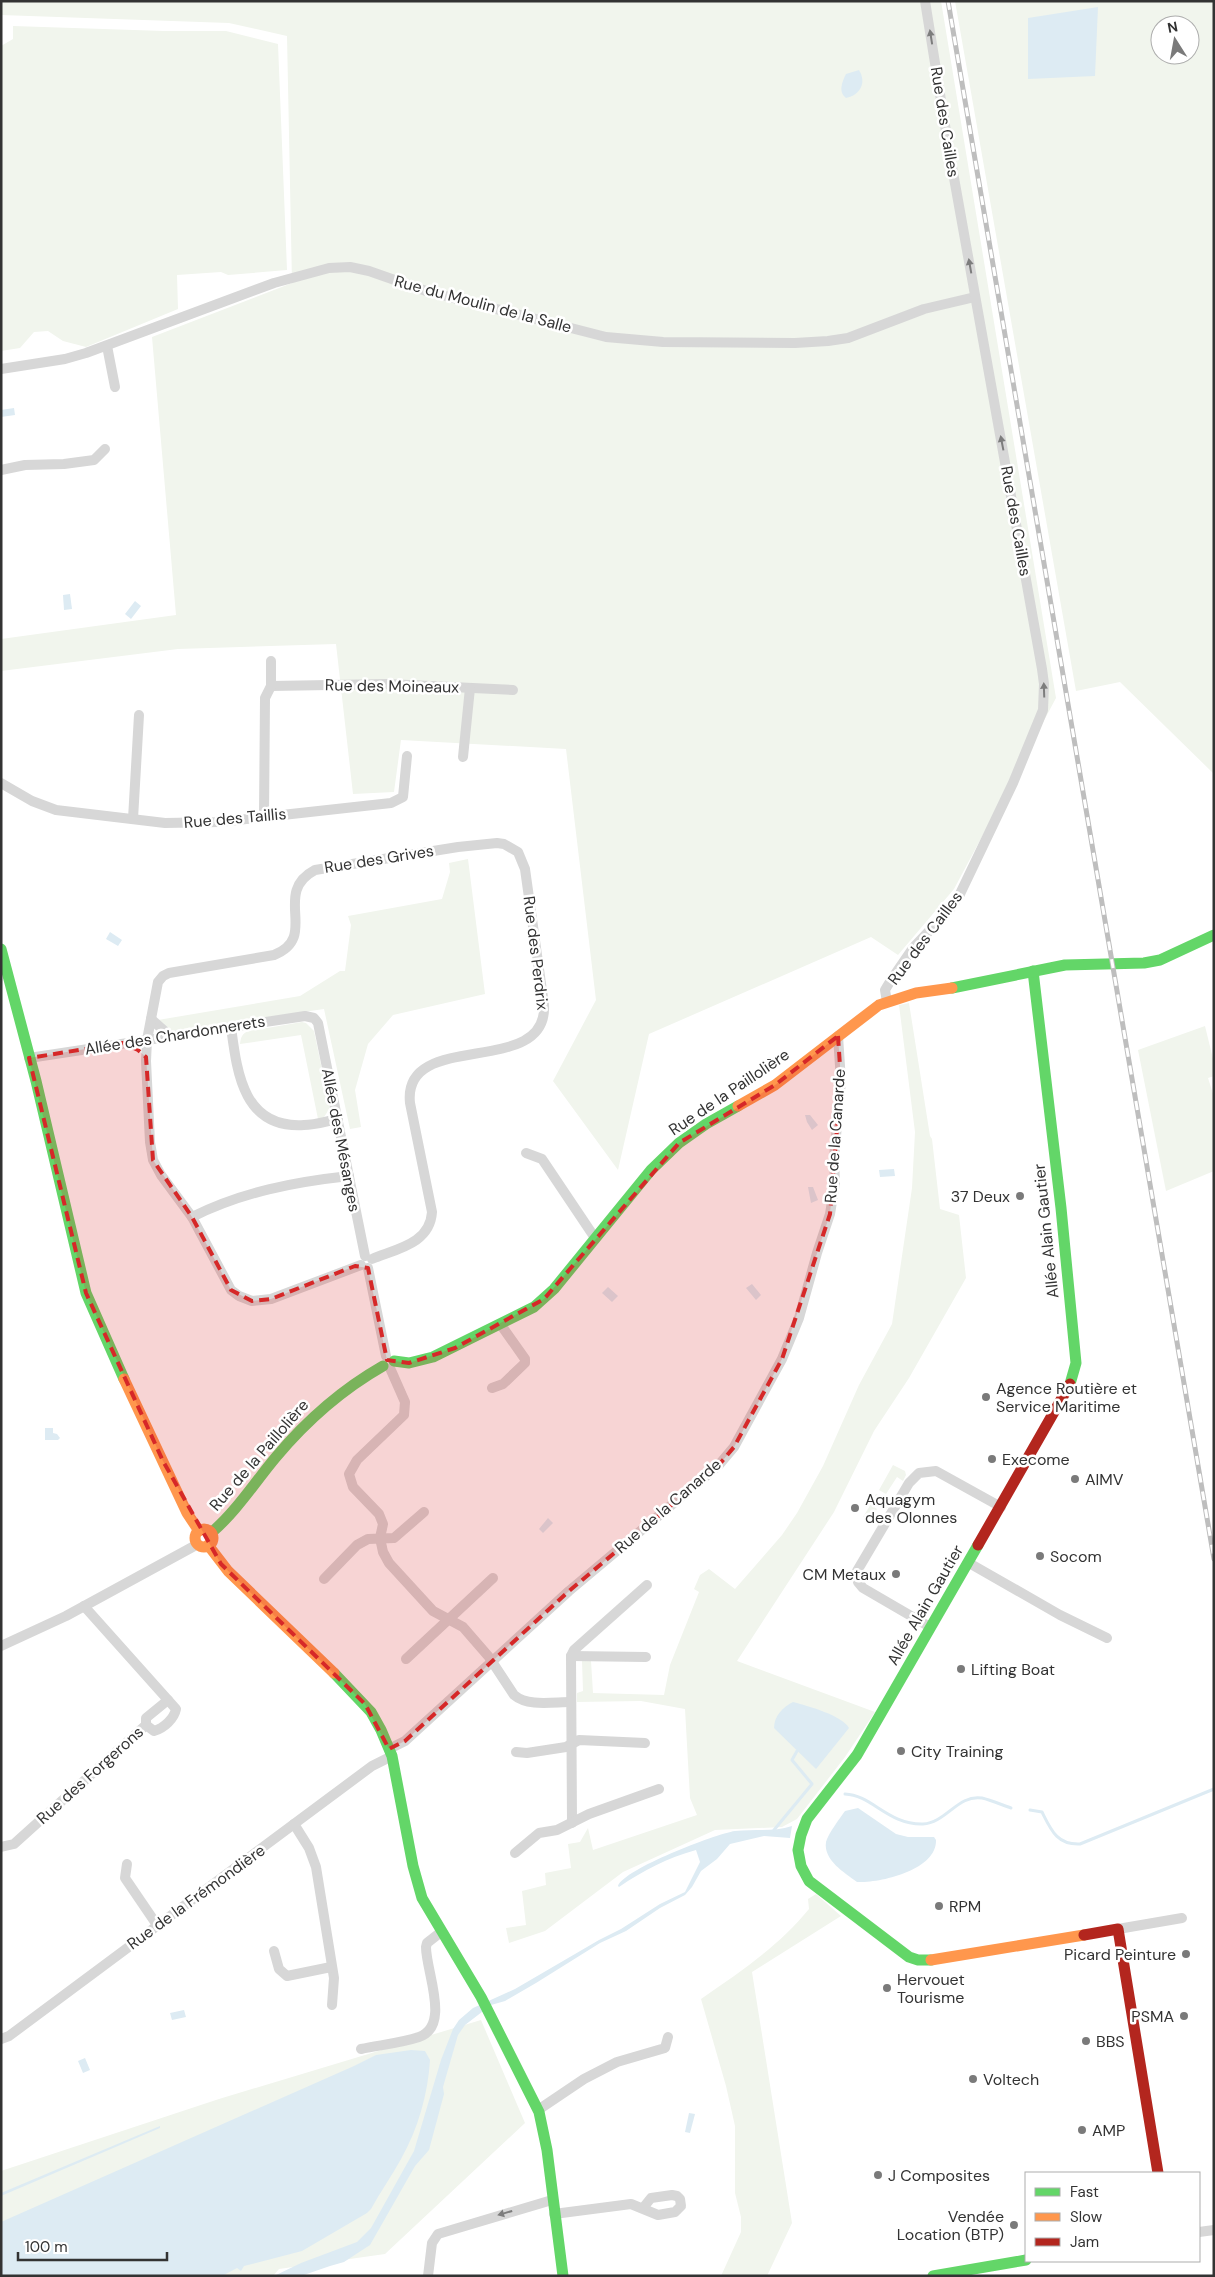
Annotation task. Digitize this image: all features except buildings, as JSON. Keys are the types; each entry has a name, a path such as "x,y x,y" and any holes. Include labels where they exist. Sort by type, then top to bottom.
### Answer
{"street":[{"name":"Rue des Cailles","path":"887,1002 886,990 891,980 913,948 950,909 959,896 987,840 1032,736 1044,703 1042,669 975,297 925,1"},
{"name":"Rue du Moulin de la Salle","path":"1,369 65,359 107,346 274,282 330,268 350,267 369,271 426,291 606,337 663,342 795,343 828,341 848,338 924,309 975,297"},
{"path":"107,346 115,387"},
{"path":"1,470 25,465 64,464 94,460 105,449"},
{"path":"264,816 265,698 271,686 271,661"},
{"name":"Rue des Moineaux","path":"271,686 388,684 514,690"},
{"path":"463,757 470,688"},
{"path":"133,819 139,715"},
{"name":"Rue des Taillis","path":"1,783 32,801 56,810 195,824 391,803 403,797 407,756"},
{"name":"Rue des Perdrix","path":"192,1217 226,1284 231,1290 245,1299 252,1300 271,1299 366,1262 418,1241 428,1230 432,1212 410,1103 410,1085 420,1071 437,1063 509,1046 528,1039 539,1028 544,1019 525,868 518,852 504,844 485,843 458,847"},
{"name":"Rue des Grives","path":"192,1217 161,1175 154,1160 150,1142 146,1057 147,1040 158,982 163,976 181,970 274,954 286,949 295,934 293,897 297,884 304,876 324,867 458,847"},
{"name":"Rue de la Paillolière","path":"211,1533 223,1523 300,1427 320,1408 352,1383 388,1363 409,1362 433,1357 501,1325 544,1299 646,1177 679,1142 706,1124 775,1085 868,1012 887,1002 916,992 954,988 1065,965 1144,963 1160,960 1181,952 1214,934"},
{"path":"1,949 86,1293 126,1384 198,1531"},
{"name":"Allée Alain Gautier","path":"1032,972 1061,1208 1076,1363 1072,1381 857,1755 807,1819 801,1830 797,1851 806,1877 909,1957 918,1960 936,1960 1182,1918"},
{"name":"Allée des Chardonnerets","path":"29,1058 305,1016 314,1018 318,1023"},
{"path":"151,1019 170,1036"},
{"name":"Allée des Mésanges","path":"318,1023 388,1363 405,1402 404,1415 358,1460 349,1474 353,1487 379,1514 383,1524 380,1538"},
{"path":"231,1027 239,1079 246,1096 263,1114 285,1124 297,1125 338,1119"},
{"name":"Rue de la Canarde","path":"391,1753 569,1591 718,1466 734,1447 782,1359 799,1318 812,1275 816,1253 830,1214 835,1183 834,1158 841,1081 838,1036"},
{"path":"123,1043 146,1057"},
{"path":"526,1153 542,1159 595,1238"},
{"path":"192,1217 234,1199 283,1185 349,1176"},
{"path":"492,1388 503,1384 525,1363 525,1359 501,1325"},
{"path":"930,1627 863,1588 858,1582 858,1571 909,1482 918,1473 936,1470 1000,1507"},
{"path":"324,1579 357,1545 368,1539 394,1538 424,1512"},
{"path":"1,1646 84,1606 203,1545 212,1541 211,1533 204,1529 198,1531 195,1536 203,1545 365,1704 381,1730 391,1753 418,1883 428,1910 481,1997 538,2110 545,2141 563,2276"},
{"path":"380,1538 383,1552 389,1563 433,1611 463,1627 519,1700 530,1702 571,1702"},
{"path":"969,1563 1076,1624 1107,1638"},
{"path":"406,1659 493,1578"},
{"path":"572,1823 571,1656 574,1650 647,1585"},
{"path":"84,1606 176,1709 173,1718 158,1730 154,1732 146,1725"},
{"path":"571,1656 646,1657"},
{"name":"Rue des Forgerons","path":"1,1847 14,1844 146,1725 146,1718 168,1700"},
{"path":"516,1752 566,1747 579,1740 645,1743"},
{"name":"Rue de la Frémondière","path":"1,2039 9,2036 391,1753"},
{"path":"515,1853 539,1833 557,1830 589,1814 659,1789"},
{"path":"294,1824 309,1848 316,1867 335,1986 332,2005"},
{"path":"128,1864 125,1878 157,1925"},
{"path":"1118,1929 1158,2172"},
{"path":"361,2049 420,2037 431,2029 436,2012 426,1947 441,1932"},
{"path":"274,1951 279,1969 287,1976 332,1967"},
{"path":"538,2110 584,2079 617,2062 665,2048 668,2038"},
{"path":"428,2276 432,2243 438,2234 552,2200"},
{"path":"554,2214 630,2204 642,2208"},
{"path":"1200,2232 1214,2230"},
{"path":"933,2276 1025,2260"}],"highlighted area":[{"path":"838,1036 841,1081 830,1214 782,1359 734,1447 718,1466 569,1591 405,1741 389,1749 365,1704 221,1564 163,1461 86,1293 29,1058 123,1043 138,1050 146,1057 153,1160 192,1217 231,1290 252,1301 271,1299 355,1266 368,1268 387,1360 409,1363 455,1348 544,1299 679,1143 775,1085"}],"shaded area":[{"path":"1,1 941,1 1056,698 954,889 898,955 871,937 649,1034 618,1170 553,1081 596,1000 566,749 401,740 394,792 353,794 336,644 178,649 1,671 1,639 176,615 152,337 292,283 287,36 229,23 1,15"},
{"path":"955,1 1214,1 1214,774 1120,682 1076,691"},
{"path":"1098,7 1095,76 1028,79 1028,18"},
{"path":"13,26 226,31 278,44 287,270 228,275 221,272 177,275 178,309 86,347 63,341 48,331 34,332 20,348 1,351 1,46 13,39"},
{"path":"859,70 862,79 861,88 855,94 846,98 841,90 846,74"},
{"path":"14,408 15,415 1,417 1,410"},
{"path":"70,594 72,609 64,610 63,595"},
{"path":"135,601 141,606 131,619 125,614"},
{"path":"468,859 485,994 393,1015 368,1044 355,1090 361,1127 350,1129 324,1009 171,1031 158,1020 300,996 340,971 345,971 351,925 348,916 442,899 450,872 449,863"},
{"path":"110,932 122,940 118,946 106,939"},
{"path":"909,1003 932,1139 940,1209 959,1215 966,1278 909,1378 874,1431 834,1512 737,1661 875,1712 845,1757 797,1819 782,1827 715,1830 623,1872 545,1931 509,1943 506,1928 526,1925 522,1891 546,1885 545,1873 571,1868 568,1844 580,1842 588,1828 593,1850 697,1815 690,1798 685,1709 641,1701 577,1702 577,1693 583,1691 582,1661 591,1661 593,1693 664,1695 670,1665 699,1592 694,1589 700,1575 709,1569 735,1589 782,1535 797,1513 823,1466 859,1385 892,1324 912,1188 915,1132 899,1005"},
{"path":"302,1022 306,1023 314,1031 330,1108 324,1117 318,1119 301,1035 240,1044 242,1036 249,1031"},
{"path":"1205,1026 1214,1063 1214,1076 1208,1078 1214,1097 1214,1171 1166,1191 1138,1050"},
{"path":"805,1115 810,1115 818,1125 812,1130 807,1122"},
{"path":"894,1169 895,1176 880,1177 879,1170"},
{"path":"808,1187 813,1187 818,1200 811,1203"},
{"path":"752,1284 761,1295 756,1300 746,1288"},
{"path":"608,1287 618,1296 612,1302 602,1293"},
{"path":"45,1428 53,1428 53,1433 57,1434 60,1438 58,1440 45,1440"},
{"path":"893,1465 905,1471 906,1475 903,1481 897,1477 886,1494 879,1490"},
{"path":"876,1494 891,1502 886,1510 872,1501"},
{"path":"871,1504 877,1509 872,1518 878,1522 875,1524 863,1517"},
{"path":"548,1518 553,1523 543,1533 539,1529"},
{"path":"793,1702 832,1715 845,1723 849,1728 816,1769 774,1728 780,1712"},
{"path":"858,1808 896,1834 908,1837 934,1837 936,1840 934,1850 918,1867 906,1873 880,1880 857,1882 831,1860 826,1849 826,1842 845,1811"},
{"path":"792,1826 790,1838 764,1836 730,1844 717,1859 701,1871 685,1895 660,1908 626,1931 600,1943 505,2001 491,2005 465,2025 458,2035 443,2087 444,2094 429,2150 415,2166 370,2245 344,2262 301,2276 274,2276 301,2263 357,2242 371,2228 414,2151 441,2060 453,2029 459,2020 473,2008 515,1989 621,1929 660,1904 685,1892 700,1862 696,1850 685,1853 665,1861 618,1886 624,1879 636,1871 671,1853 724,1834 735,1831 778,1829"},
{"path":"816,1894 841,1916 752,1972 792,2223 767,2276 721,2276 741,2232 741,2217 735,2193 735,2126 726,2086 701,1999 772,1947 809,1909 808,1899"},
{"path":"184,2010 186,2017 172,2020 170,2013"},
{"path":"481,2020 525,2123 385,2254 279,2269 273,2276 1,2276 1,2171 219,2099"},
{"path":"411,2050 425,2051 430,2060 424,2098 407,2148 367,2213 302,2251 244,2266 241,2271 237,2268 222,2276 1,2276 1,2222 376,2055"},
{"path":"85,2058 90,2070 83,2073 78,2061"},
{"path":"689,2113 695,2114 690,2133 685,2132"},
{"path":"160,2126 160,2128 1,2196 1,2193"}],"waterway":[{"path":"774,1830 812,1784 792,1760 797,1751"},
{"path":"1030,1810 1042,1812 1052,1830 1060,1839 1072,1844 1080,1844 1214,1789"},
{"path":"845,1794 864,1799 890,1815 911,1823 923,1824 939,1819 959,1804 974,1798 982,1798 1011,1808"}],"railway":[{"path":"948,1 1214,1559"}],"traffic: fast":[{"path":"952,988 1065,965 1144,963 1160,960 1214,935"},
{"path":"1,949 36,1081 86,1293 124,1379"},
{"path":"1033,971 1061,1208 1076,1363 1070,1384"},
{"path":"394,1361 409,1363 433,1357 534,1307 554,1289 651,1170 679,1143 706,1124 738,1106"},
{"path":"211,1533 229,1516 276,1457 312,1418 353,1385 383,1366"},
{"path":"931,1960 918,1960 909,1957 809,1881 801,1866 798,1850 807,1819 857,1755 978,1545"},
{"path":"334,1673 371,1712 381,1730 392,1756 413,1866 422,1898 481,1997 539,2112 547,2150 563,2276"},
{"path":"933,2276 1025,2260"}],"traffic: slow":[{"path":"738,1106 775,1085 879,1005 916,993 952,988"},
{"path":"124,1379 187,1513 199,1531"},
{"path":"204,1529 210,1532 213,1538 210,1544 204,1547 198,1544 195,1538 198,1532 204,1529"},
{"path":"208,1545 228,1571 334,1673"},
{"path":"931,1960 1084,1935"}],"traffic: jam":[{"path":"978,1545 1070,1384"},
{"path":"1084,1935 1118,1929 1158,2172"}],"place":[{"name":"37 Deux","path":"1020,1196"},
{"name":"Agence Routière et Service Maritime","path":"986,1397"},
{"name":"Execome","path":"992,1459"},
{"name":"AIMV","path":"1075,1479"},
{"name":"Aquagym des Olonnes","path":"855,1508"},
{"name":"Socom","path":"1040,1556"},
{"name":"CM Metaux","path":"896,1574"},
{"name":"Lifting Boat","path":"961,1669"},
{"name":"City Training","path":"901,1751"},
{"name":"RPM","path":"939,1906"},
{"name":"Picard Peinture","path":"1186,1954"},
{"name":"Hervouet Tourisme","path":"887,1988"},
{"name":"PSMA","path":"1184,2016"},
{"name":"BBS","path":"1086,2041"},
{"name":"Voltech","path":"973,2079"},
{"name":"AMP","path":"1082,2130"},
{"name":"J Composites","path":"878,2175"},
{"name":"Vendée Location (BTP)","path":"1014,2225"}]}
